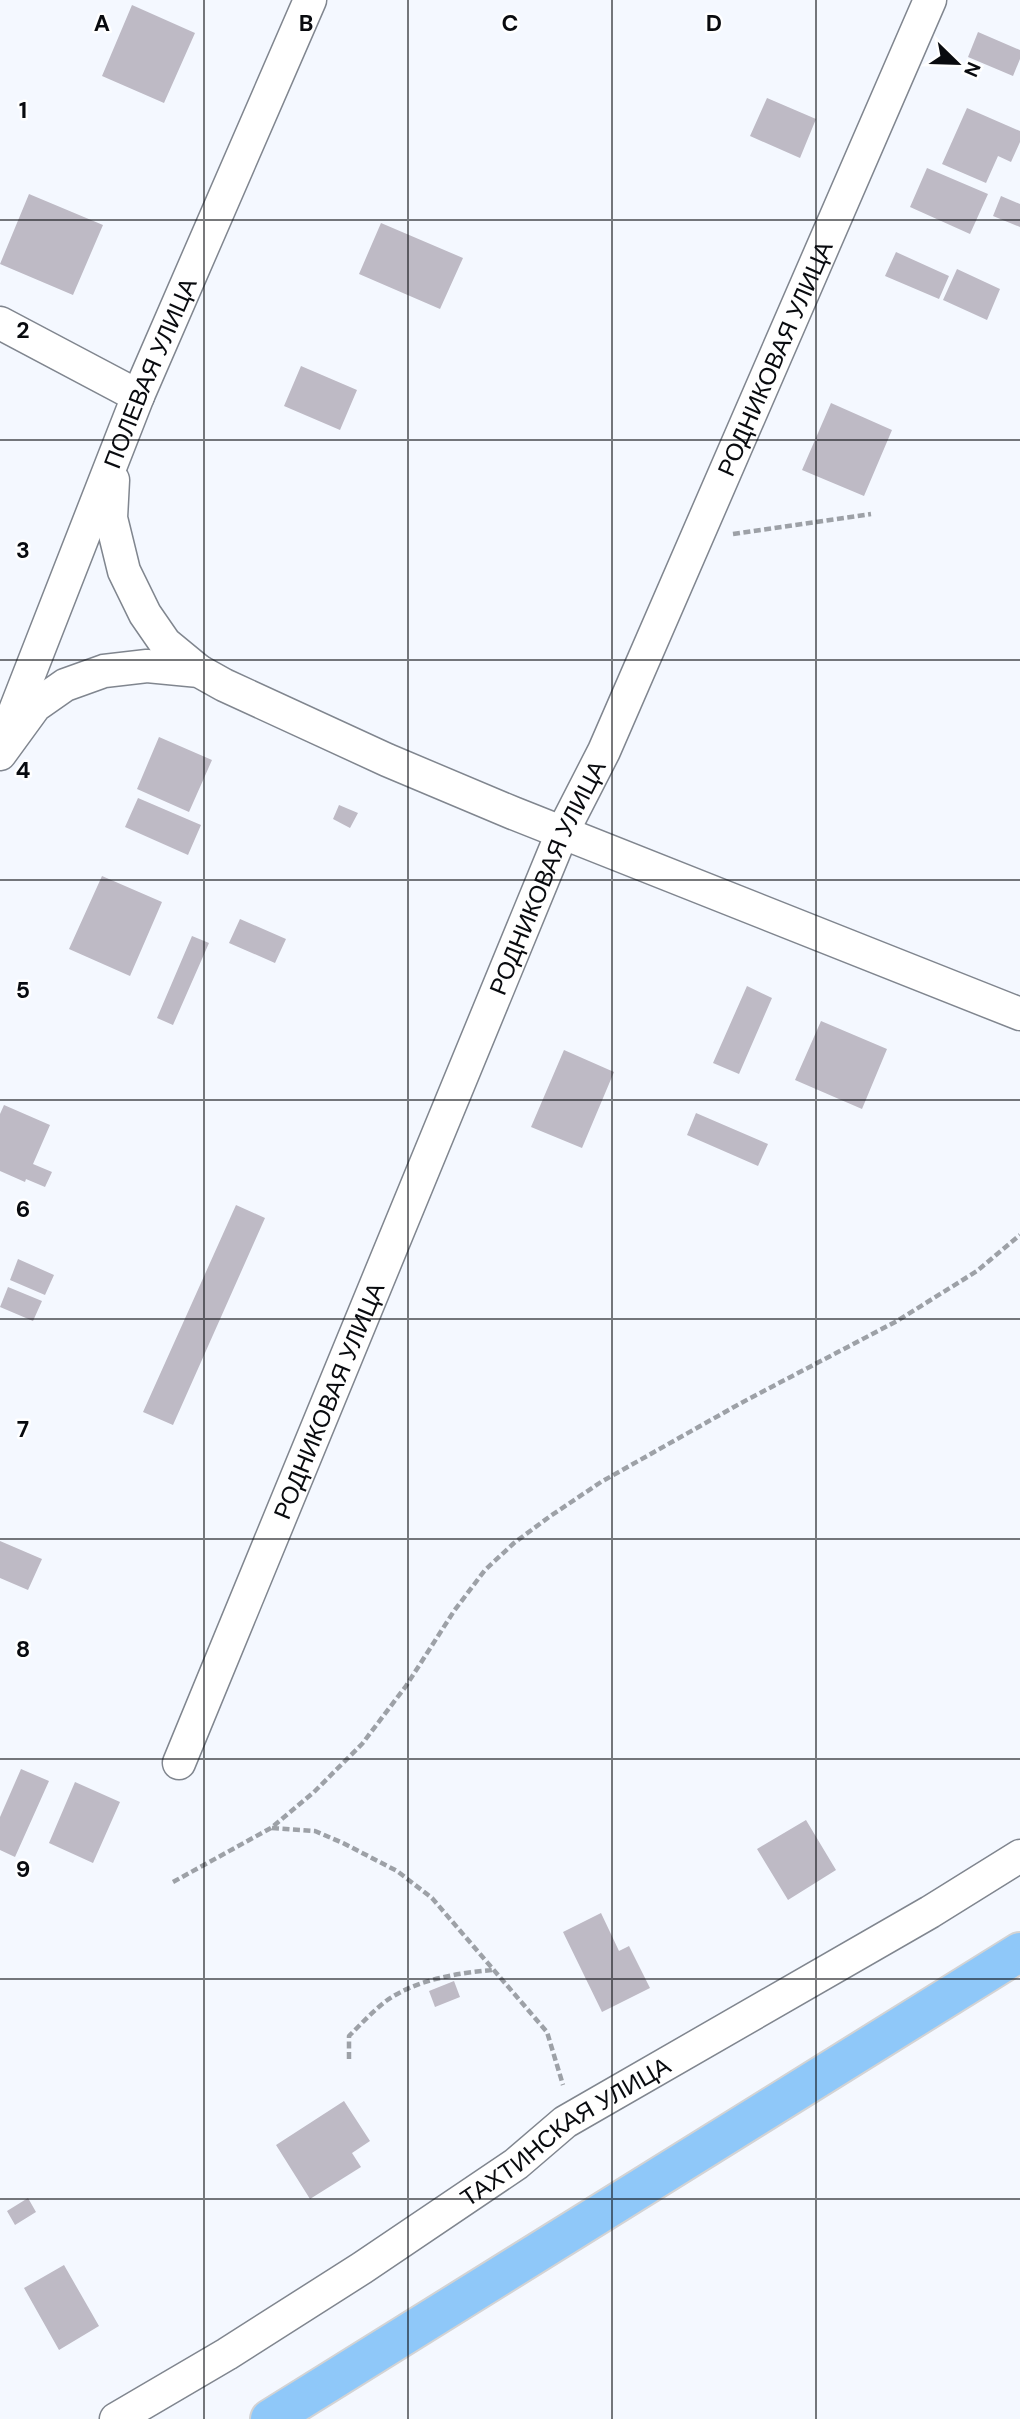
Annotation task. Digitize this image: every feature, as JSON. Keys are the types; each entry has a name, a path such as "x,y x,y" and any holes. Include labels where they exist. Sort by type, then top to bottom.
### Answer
{"highway":[{"path":"270,2419 1020,1952"}],"street":[{"name":"ПОЛЕВАЯ УЛИЦА","path":"0,752 138,396 310,0"},
{"name":"РОДНИКОВАЯ УЛИЦА","path":"179,1763 562,833 604,751 930,0"},
{"path":"0,323 138,396"},
{"path":"114,458 111,518 124,571 145,614 165,643 198,671 387,760 562,833 1020,1014"},
{"path":"0,752 35,706 65,685 103,671 125,668 147,666 198,671"},
{"name":"ТАХТИНСКАЯ УЛИЦА","path":"116,2419 227,2354 362,2268 516,2164 565,2122 930,1912 1020,1856"}],"path":[{"path":"696,540 871,514"},
{"path":"173,1882 271,1828 314,1792 362,1744 485,1570 514,1543 601,1482 741,1403 897,1321 977,1271 1020,1235"},
{"path":"271,1828 315,1831 397,1871 432,1898 547,2032 563,2085 565,2122"},
{"path":"349,2059 349,2036 387,2000 419,1985 463,1972 493,1970"}],"building":[{"path":"132,5 195,33 164,103 102,76"},
{"path":"978,32 1020,50 1020,59 1013,76 968,57"},
{"path":"767,98 816,119 800,158 750,136"},
{"path":"967,108 1020,131 1020,142 1011,162 998,156 986,183 942,164"},
{"path":"927,168 988,194 970,234 910,207"},
{"path":"29,194 103,225 73,295 0,264"},
{"path":"1001,196 1020,204 1020,227 993,216"},
{"path":"381,223 463,258 440,309 359,274"},
{"path":"896,252 949,276 939,299 885,276"},
{"path":"957,269 1000,289 987,320 943,300"},
{"path":"301,366 357,390 340,430 284,406"},
{"path":"831,403 892,430 864,496 802,470"},
{"path":"159,737 212,760 189,812 137,789"},
{"path":"138,798 201,825 188,855 125,827"},
{"path":"339,805 358,813 350,828 333,819"},
{"path":"102,876 162,902 130,976 69,949"},
{"path":"240,919 286,939 275,963 229,943"},
{"path":"192,936 209,943 173,1025 157,1018"},
{"path":"747,986 772,998 739,1074 713,1063"},
{"path":"821,1021 887,1049 862,1109 795,1080"},
{"path":"564,1050 614,1072 582,1148 531,1127"},
{"path":"4,1105 50,1125 33,1164 52,1172 45,1187 0,1171 0,1114"},
{"path":"696,1113 768,1144 758,1166 687,1135"},
{"path":"236,1205 265,1218 173,1425 143,1412"},
{"path":"18,1259 54,1275 45,1295 10,1280"},
{"path":"8,1287 42,1301 33,1321 0,1307"},
{"path":"0,1541 42,1559 28,1590 0,1578"},
{"path":"21,1769 49,1781 15,1857 0,1850 0,1817"},
{"path":"75,1782 120,1802 93,1863 49,1843"},
{"path":"806,1820 836,1870 788,1900 757,1849"},
{"path":"601,1913 619,1951 629,1946 650,1988 602,2012 563,1932"},
{"path":"454,1981 460,1997 435,2007 429,1991"},
{"path":"344,2101 370,2141 352,2153 361,2167 310,2199 276,2145"},
{"path":"28,2198 36,2212 15,2225 7,2211"},
{"path":"64,2265 99,2326 59,2350 24,2288"}]}
